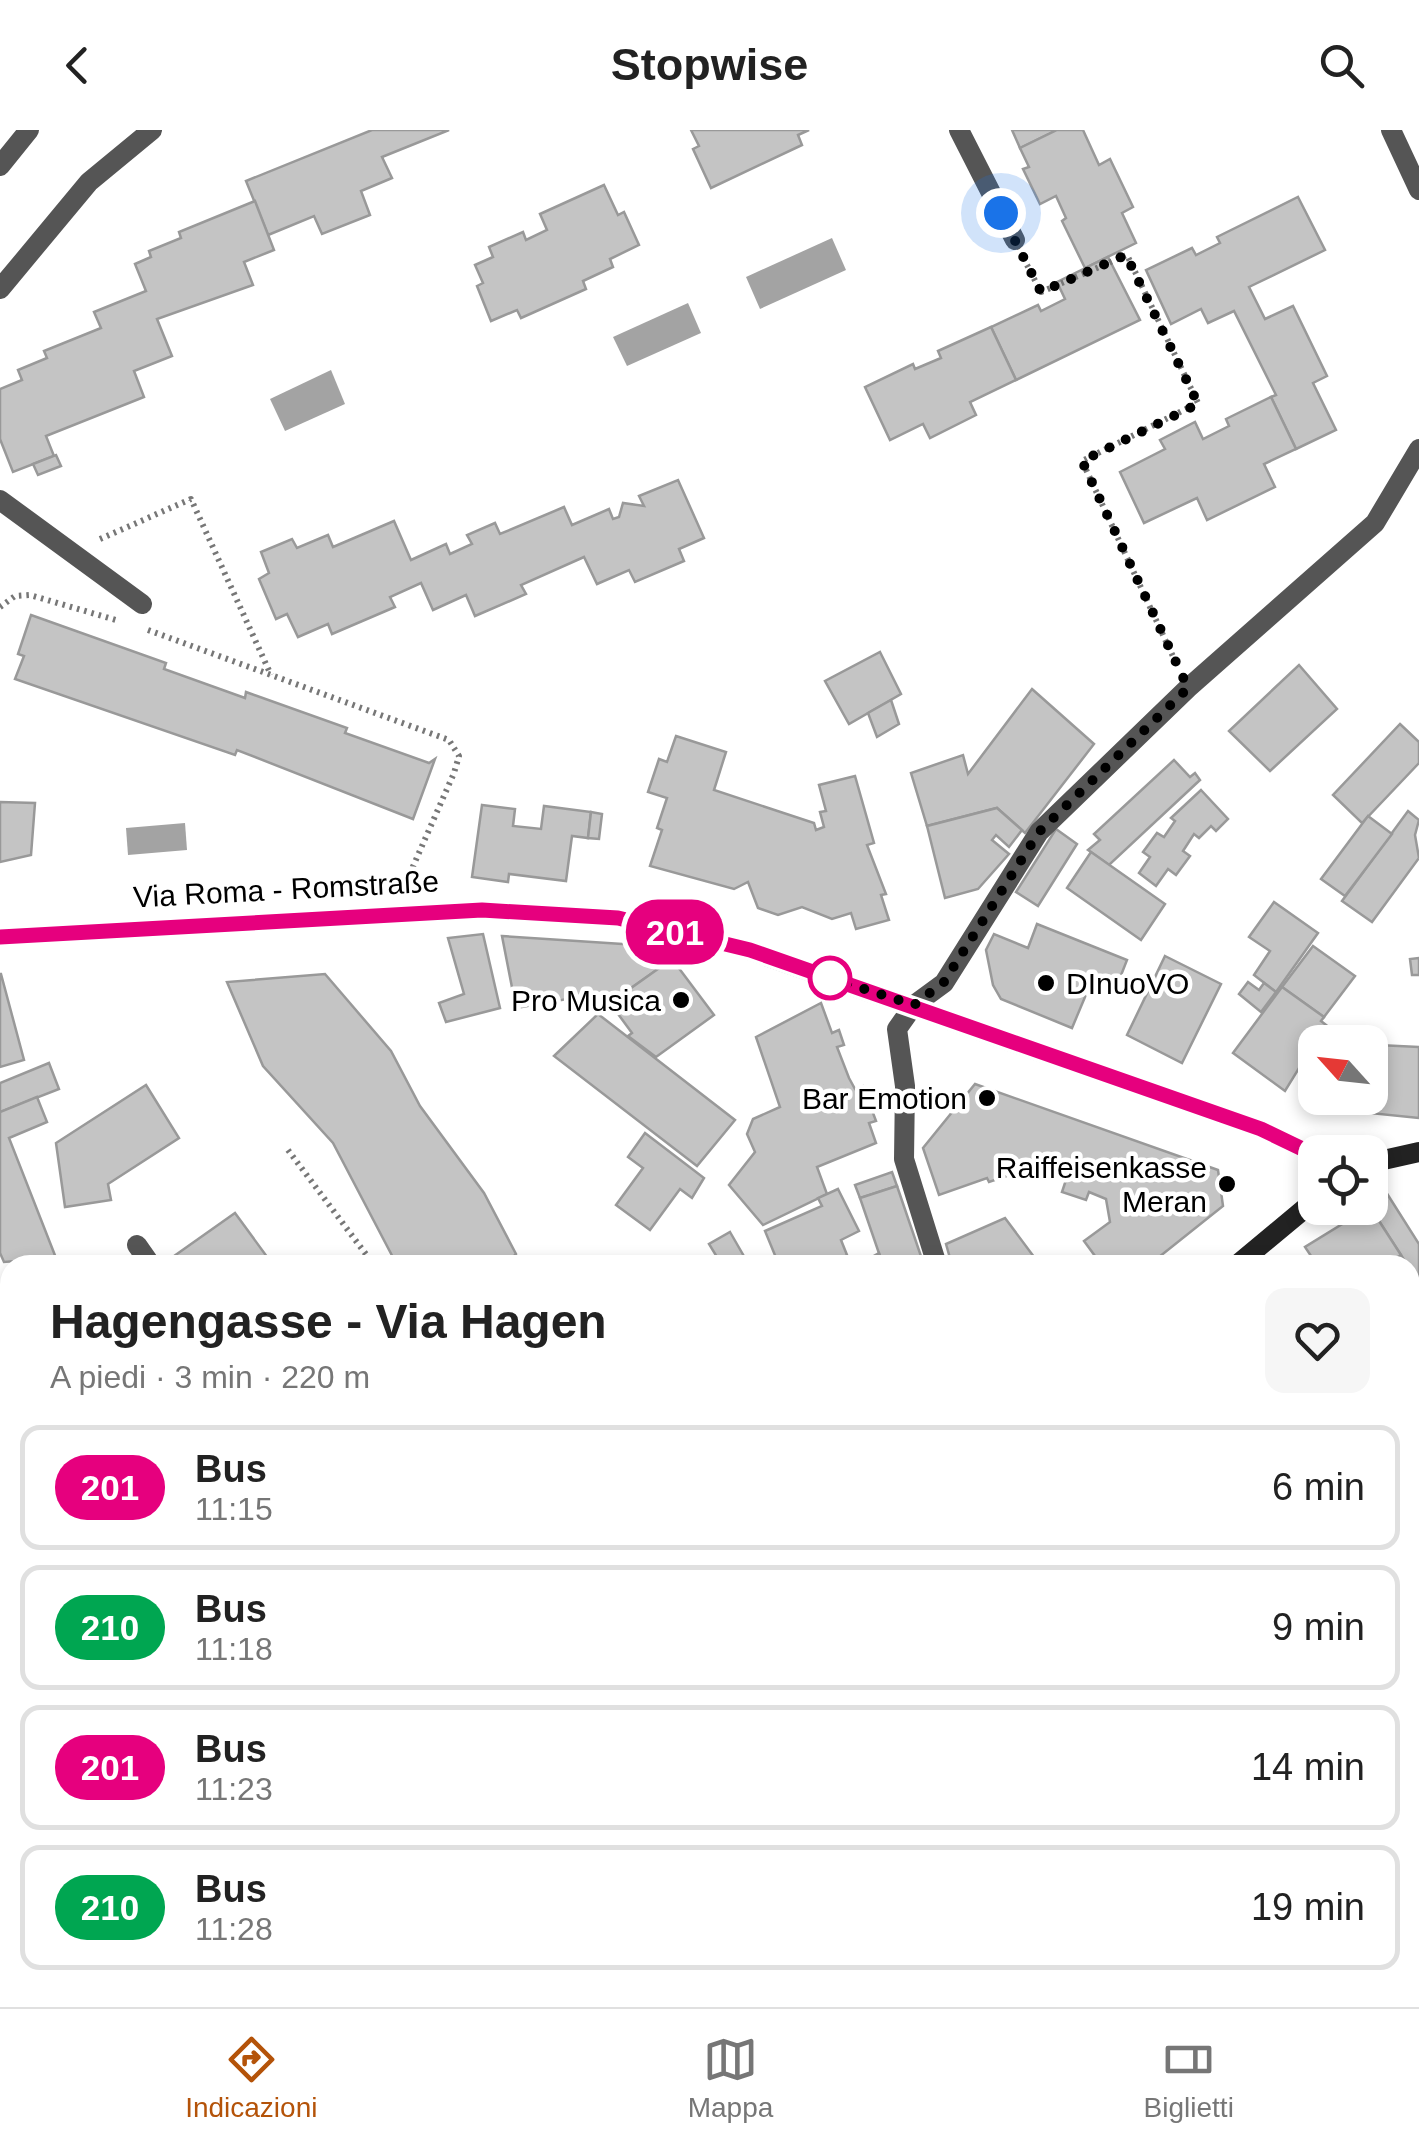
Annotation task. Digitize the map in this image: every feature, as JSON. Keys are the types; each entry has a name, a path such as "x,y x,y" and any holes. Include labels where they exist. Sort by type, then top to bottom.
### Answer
{"street":[{"path":"0,166 29,130"},
{"path":"0,289 89,182 152,130"},
{"path":"959,130 1015,240"},
{"path":"1391,130 1419,190"},
{"path":"934,1255 904,1159 905,1086 897,1029 914,1005 944,982 1039,832 1188,688 1375,522 1419,449"},
{"path":"0,500 74,550 136,612"},
{"name":"Via Roma - Romstraße","path":"0,937 464,910 618,918 750,950 914,1005 1261,1129 1298,1147"},
{"path":"1388,1158 1419,1152"},
{"path":"1249,1255 1298,1214"},
{"path":"137,1245 144,1255"}],"path":[{"path":"1015,240 1041,292 1126,255 1198,404 1082,461 1188,688"},
{"path":"74,550 191,499 271,676"},
{"path":"0,607 15,596 30,595 105,619 136,612 271,676 450,740 456,747 454,773 411,873"},
{"path":"288,1150 367,1255"}],"shaded area":[{"path":"832,238 846,270 760,309 746,277"},
{"path":"688,303 701,333 627,366 613,337"},
{"path":"331,370 345,404 285,431 270,399"},
{"path":"185,823 187,850 128,855 126,828"}],"building":[{"path":"372,130 449,130 382,157 392,178 361,191 370,215 322,234 314,216 268,235 246,181"},
{"path":"691,130 809,130 798,135 802,145 711,188 693,149 699,146"},
{"path":"1012,130 1057,130 1020,148"},
{"path":"1057,130 1083,130 1099,165 1110,159 1133,207 1122,213 1136,243 1085,268 1062,221 1066,218 1056,196 1040,204 1023,169 1029,167 1020,148"},
{"path":"604,185 618,215 624,212 639,245 610,259 613,267 583,281 586,289 521,318 517,310 491,321 477,286 483,283 475,265 493,257 489,247 523,232 526,240 547,230 540,214"},
{"path":"1298,197 1325,250 1249,287 1265,319 1293,306 1327,376 1313,383 1336,430 1296,449 1271,397 1276,395 1234,311 1208,323 1201,309 1171,324 1146,270 1192,248 1196,255 1220,243 1217,237"},
{"path":"255,201 274,250 244,262 253,285 157,319 172,356 134,371 144,397 46,436 54,456 13,472 0,439 0,389 22,380 18,370 47,358 44,351 101,328 94,312 146,291 135,264 151,257 149,251 181,238 179,232"},
{"path":"1108,257 1140,320 1016,380 991,327 1038,305 1041,311 1065,299 1057,282"},
{"path":"991,327 1016,380 970,402 976,415 930,438 923,424 890,440 865,387 913,364 915,369 941,358 938,351"},
{"path":"1271,397 1296,449 1264,464 1275,487 1207,520 1197,498 1144,523 1120,472 1165,449 1160,440 1195,422 1203,439 1229,426 1226,419"},
{"path":"56,455 61,466 38,475 33,464"},
{"path":"678,480 704,538 679,549 684,561 635,582 629,570 597,584 584,557 521,585 526,594 475,616 466,595 433,610 421,583 390,597 395,607 332,634 328,624 298,637 287,614 276,619 259,579 269,573 261,552 292,539 297,548 328,535 333,547 394,521 411,560 446,544 450,554 472,544 467,535 495,523 500,534 564,507 572,525 609,509 613,519 619,517 623,503 644,506 639,496"},
{"path":"31,615 166,663 164,669 245,698 246,692 429,763 435,759 413,819 237,750 235,755 15,679 24,656 18,654"},
{"path":"880,652 901,694 849,724 825,681"},
{"path":"1299,665 1337,709 1270,771 1229,731"},
{"path":"1032,689 1094,744 1025,833 997,808 927,826 911,773 963,755 968,774"},
{"path":"891,700 899,724 877,737 868,713"},
{"path":"1400,724 1419,742 1419,763 1362,823 1333,795"},
{"path":"676,736 726,752 714,790 814,823 816,830 824,827 820,812 826,811 819,785 855,776 874,843 867,845 886,894 881,895 889,920 856,929 851,913 832,919 802,907 778,915 758,908 748,882 734,889 650,866 667,798 648,792 659,759 667,762"},
{"path":"1174,760 1190,777 1195,773 1200,780 1109,865 1088,850 1100,840 1094,834"},
{"path":"1201,790 1228,819 1216,831 1211,826 1199,838 1194,834 1183,851 1190,856 1176,875 1168,869 1156,886 1139,873 1150,857 1143,852 1157,833 1164,837 1175,821 1171,818"},
{"path":"0,802 35,803 31,855 0,862"},
{"path":"482,805 515,809 513,826 541,829 544,806 591,812 588,838 572,836 566,881 509,874 508,882 472,877"},
{"path":"997,808 1022,830 1009,847 996,835 992,840 1009,854 978,889 945,898 927,826"},
{"path":"1408,811 1419,820 1415,835 1419,858 1372,922 1342,901"},
{"path":"591,812 602,814 599,839 588,838"},
{"path":"1368,816 1392,834 1345,896 1321,879"},
{"path":"1056,829 1077,844 1038,906 1016,892"},
{"path":"1091,852 1165,904 1141,940 1067,888"},
{"path":"1274,902 1318,933 1276,992 1254,975 1270,951 1249,937"},
{"path":"1037,924 1127,960 1116,988 1093,978 1072,1028 1001,999 993,985 986,950 994,934 1028,948"},
{"path":"483,934 500,1008 446,1022 439,1003 464,994 448,938"},
{"path":"502,936 653,946 672,959 610,1003 601,993 516,1008"},
{"path":"1313,946 1355,976 1324,1017 1282,987"},
{"path":"1165,956 1221,984 1182,1063 1127,1035"},
{"path":"1419,958 1419,975 1412,975 1410,959"},
{"path":"672,959 714,1015 656,1057 628,1036 632,1033 610,1003"},
{"path":"0,974 24,1060 0,1067"},
{"path":"325,974 391,1051 420,1106 484,1193 516,1254 392,1255 333,1143 263,1066 227,982"},
{"path":"1248,982 1259,990 1264,983 1276,992 1261,1012 1239,994"},
{"path":"1282,987 1324,1017 1321,1021 1326,1025 1298,1025 1298,1070 1285,1091 1233,1053"},
{"path":"821,1003 832,1033 839,1030 844,1045 837,1047 849,1078 855,1089 863,1086 876,1121 869,1123 876,1143 817,1167 827,1194 763,1225 729,1185 755,1152 747,1134 753,1119 780,1107 756,1037"},
{"path":"598,1014 735,1120 697,1166 554,1056"},
{"path":"1388,1045 1419,1047 1419,1118 1388,1115"},
{"path":"49,1063 59,1089 0,1112 0,1083"},
{"path":"975,1084 1218,1170 1223,1206 1162,1255 1094,1255 1084,1241 1110,1222 1106,1199 1089,1192 1086,1200 1062,1192 1066,1180 1010,1161 1006,1162 1010,1175 989,1182 987,1178 939,1195 923,1148"},
{"path":"146,1085 179,1138 108,1184 111,1200 65,1207 56,1143"},
{"path":"37,1097 47,1122 9,1138 55,1255 0,1253 0,1112"},
{"path":"645,1133 704,1178 692,1198 680,1189 650,1230 616,1205 643,1168 628,1157"},
{"path":"892,1172 897,1186 860,1198 855,1185"},
{"path":"897,1186 921,1255 880,1255 860,1198"},
{"path":"838,1189 859,1231 841,1240 847,1255 775,1255 765,1231 822,1206 818,1198"},
{"path":"1388,1195 1419,1244 1419,1255 1401,1255 1382,1225 1388,1225"},
{"path":"235,1213 266,1255 176,1255"},
{"path":"1005,1218 1033,1255 949,1255 946,1244"},
{"path":"1341,1225 1382,1225 1401,1255 1310,1255 1305,1247"},
{"path":"730,1232 743,1255 716,1255 709,1244"}],"bus line":[{"name":"201","path":"0,937 104,928 482,910 618,918 750,950 914,1005 1298,1146"}],"place":[{"name":"DInuoVO","path":"1046,983"},
{"name":"Pro Musica","path":"681,1000"},
{"name":"Bar Emotion","path":"987,1098"},
{"name":"Raiffeisenkasse Meran","path":"1227,1184"}],"route":[{"path":"830,978 914,1005 944,982 1039,832 1188,688 1082,461 1198,404 1126,255 1041,292 1001,213"}]}
